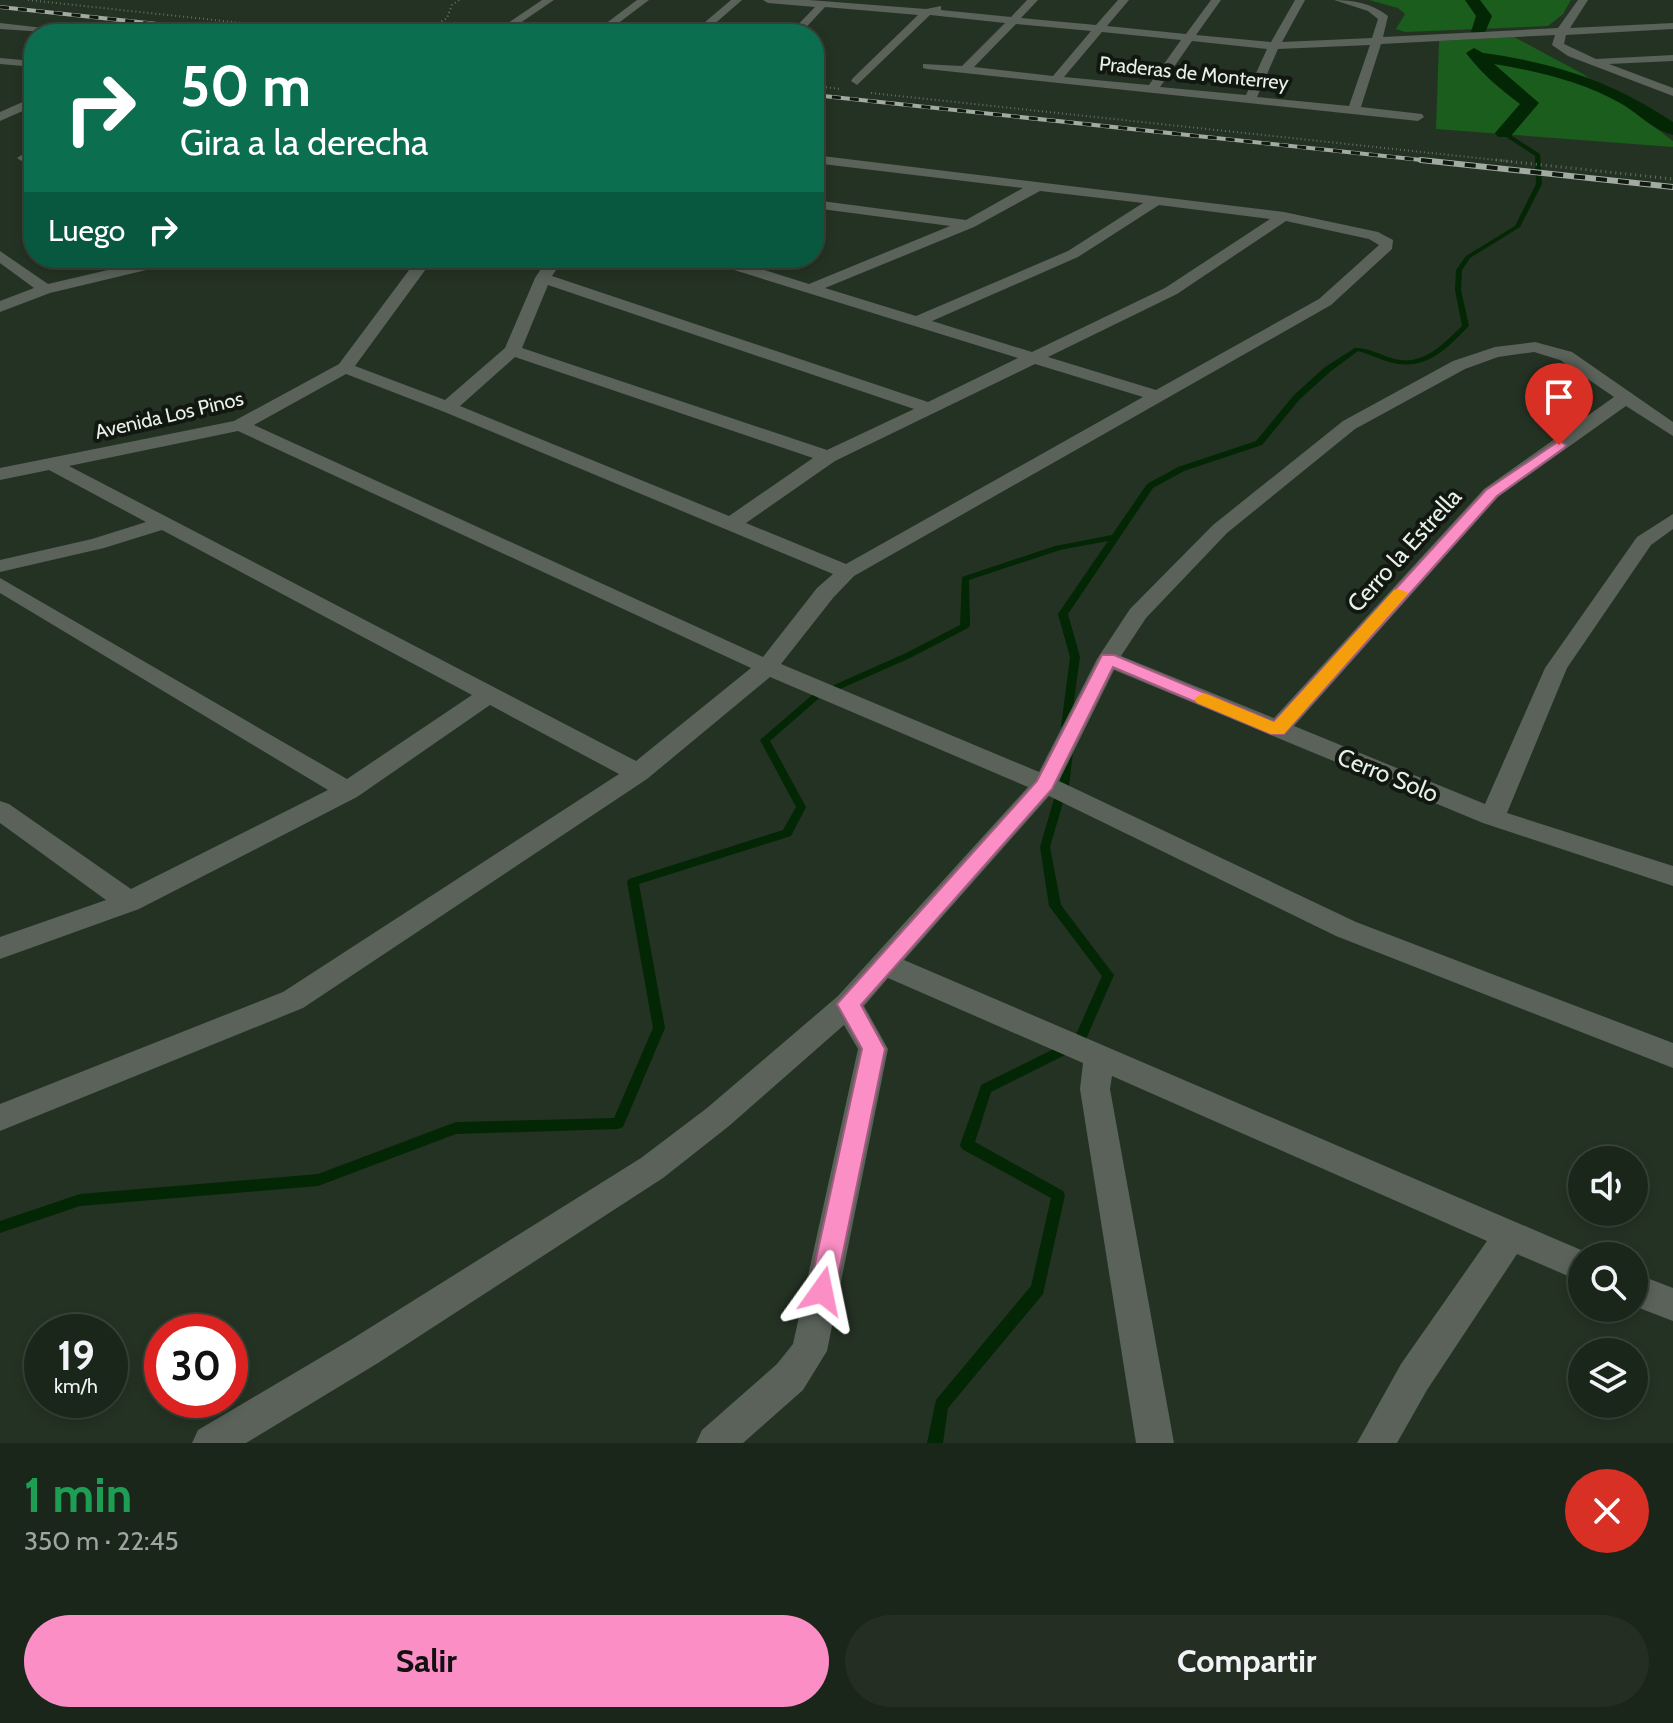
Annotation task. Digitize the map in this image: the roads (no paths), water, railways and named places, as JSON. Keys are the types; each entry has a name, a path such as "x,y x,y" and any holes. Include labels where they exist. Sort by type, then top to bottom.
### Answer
{"street":[{"path":"512,24 549,0"},
{"path":"611,24 644,0"},
{"path":"708,24 737,0"},
{"path":"768,0 927,12 1274,46 1673,26"},
{"path":"858,86 927,12 947,0"},
{"path":"966,69 1033,0"},
{"path":"1056,79 1124,0"},
{"path":"1152,89 1216,0"},
{"path":"1250,99 1274,46 1300,0"},
{"path":"1339,0 1381,14 1384,18 1354,110"},
{"path":"1583,0 1581,8 1560,31 1558,45 1591,62 1668,91"},
{"path":"804,24 823,4"},
{"path":"0,26 24,29"},
{"path":"1591,62 1673,58"},
{"path":"0,61 24,63"},
{"name":"Praderas de Monterrey","path":"927,66 1418,117"},
{"path":"0,102 24,103"},
{"path":"0,117 24,106"},
{"path":"0,1118 293,1000 638,773 767,667 825,593 847,572 1325,302 1387,246 1386,240 1373,235 1284,216 824,160"},
{"path":"812,288 969,224 1036,187"},
{"path":"917,322 1073,254 1156,201"},
{"path":"824,205 969,224"},
{"path":"731,524 828,457 1171,291 1284,216"},
{"path":"0,256 45,289"},
{"path":"0,307 45,289 136,268"},
{"name":"Avenida Los Pinos","path":"0,474 240,425 345,368 419,268"},
{"path":"448,407 512,350 550,268"},
{"path":"744,268 1161,397"},
{"path":"543,278 930,408"},
{"path":"211,1443 365,1351 652,1168 718,1117 848,1004 1045,784 1108,659 1138,614 1220,529 1349,425 1459,365 1495,352 1535,347 1566,356 1673,430"},
{"path":"512,350 828,457"},
{"path":"345,368 448,407 847,572"},
{"name":"Cerro la Estrella","path":"1277,730 1491,493 1626,397"},
{"path":"240,425 767,667 1045,784 1346,929 1673,1056"},
{"path":"52,464 638,773"},
{"path":"1492,817 1556,668 1644,541 1673,520"},
{"path":"0,566 97,544 163,523"},
{"path":"0,584 348,791"},
{"name":"Cerro Solo","path":"1108,659 1492,817 1673,876"},
{"path":"0,948 129,902 348,791 489,694"},
{"path":"0,810 129,902"},
{"path":"884,964 1568,1260"},
{"path":"715,1443 790,1377 809,1351 873,1049 848,1004"},
{"path":"1099,1057 1095,1089 1155,1443"},
{"path":"1376,1443 1414,1377 1510,1235"},
{"path":"1648,1295 1673,1305"}],"waterway":[{"path":"1472,0 1484,16 1479,32"},
{"path":"1474,53 1478,57"},
{"path":"1478,57 1535,67 1590,83 1626,99 1673,130"},
{"path":"1478,57 1503,84 1530,103 1504,133"},
{"path":"1115,537 1150,486 1181,469 1259,443 1297,397 1328,369 1357,349 1394,361 1415,362 1434,354 1466,326 1458,290 1459,270 1468,257 1517,227 1539,184 1538,155 1504,133"},
{"path":"837,687 965,626 965,579 1058,548 1115,537"},
{"path":"1066,727 1075,657 1063,614 1115,537"},
{"path":"0,1227 80,1200 318,1180 456,1128 618,1123 659,1028 633,882 787,833 801,807 765,740 815,697"},
{"path":"1064,786 1068,752"},
{"path":"935,1443 941,1405 1038,1289 1058,1195 967,1145 986,1089 1079,1042 1108,975 1055,906 1045,847 1059,799"}],"railway":[{"path":"0,7 157,24"},
{"path":"824,96 1440,162"},
{"path":"1421,160 1673,187"}]}
